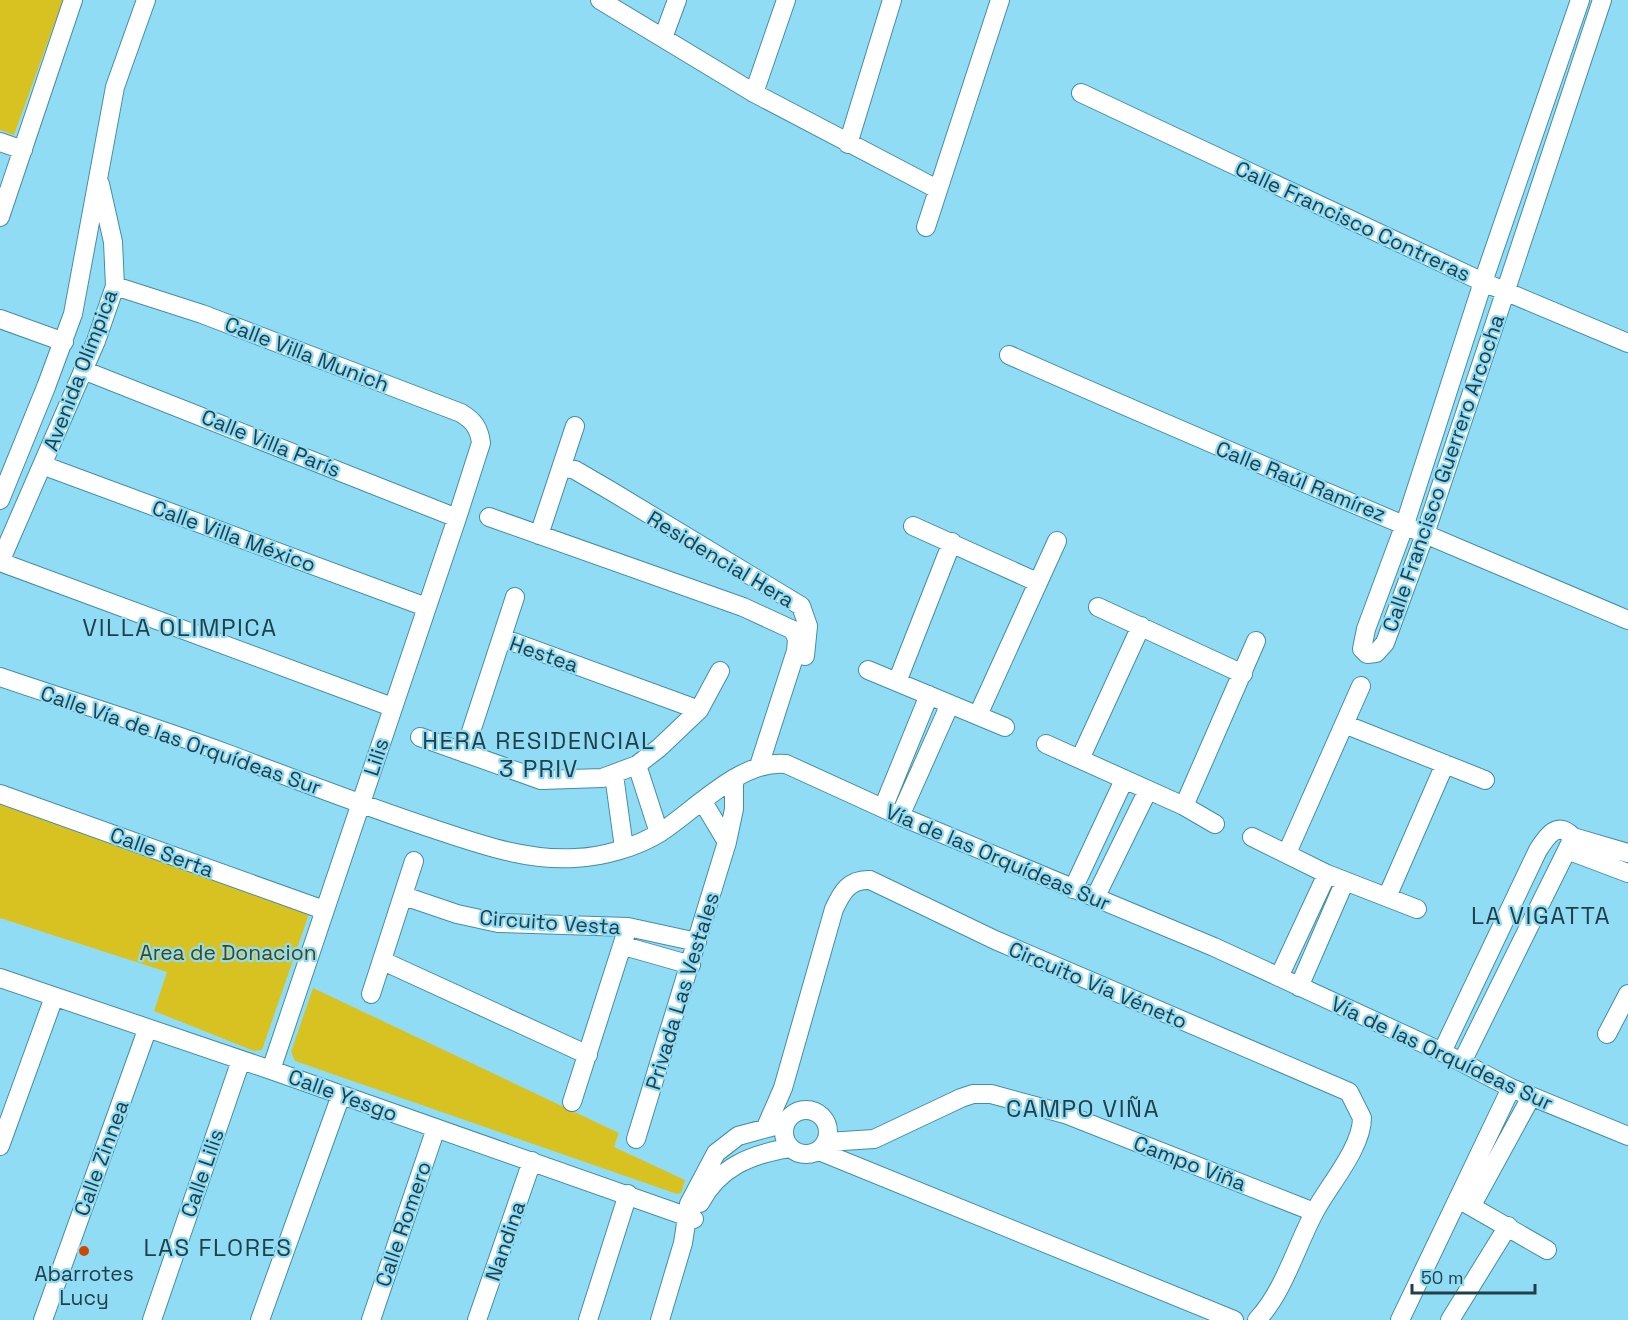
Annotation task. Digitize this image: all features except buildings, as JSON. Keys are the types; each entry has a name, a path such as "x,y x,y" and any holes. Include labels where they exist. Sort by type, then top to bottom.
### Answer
{"street":[{"path":"0,217 73,0"},
{"name":"Avenida Olímpica","path":"0,500 63,342 79,288 97,171 115,87 146,0"},
{"path":"600,0 754,93 937,189"},
{"path":"663,38 676,0"},
{"path":"754,93 786,0"},
{"path":"848,144 892,0"},
{"path":"926,227 1000,0"},
{"name":"Calle Francisco Guerrero Arcocha","path":"1580,0 1482,282 1405,524 1363,641 1362,649 1367,654 1376,653 1381,649 1425,534 1602,0"},
{"name":"Calle Francisco Contreras","path":"1081,93 1482,282 1628,343"},
{"path":"0,142 23,150"},
{"name":"Avenida Olímpica","path":"0,562 83,370 115,286 112,242 97,171"},
{"name":"Calle Villa Munich","path":"115,286 202,314 460,413 475,424 481,444"},
{"path":"2,325 63,342"},
{"name":"Calle Raúl Ramírez","path":"1009,355 1318,490 1405,524 1628,620"},
{"name":"Calle Villa París","path":"83,370 457,518"},
{"path":"539,535 575,426"},
{"name":"Lilis","path":"271,1070 481,444"},
{"name":"Calle Villa México","path":"42,465 426,607"},
{"name":"Residencial Hera","path":"562,467 575,470 611,491 803,610 809,633 765,765"},
{"name":"Residencial Hera","path":"489,518 743,608 790,627 801,652"},
{"path":"913,526 1037,582"},
{"path":"897,682 952,542"},
{"path":"978,715 1057,542"},
{"path":"0,562 392,707"},
{"path":"743,608 757,581"},
{"path":"502,638 515,597"},
{"path":"1098,607 1243,674"},
{"path":"1371,618 1391,624"},
{"path":"1080,759 1141,626"},
{"name":"Hestea","path":"464,753 502,638 699,710"},
{"path":"1184,806 1257,641"},
{"path":"868,670 1005,727"},
{"path":"420,736 541,780 585,780 614,775 637,765 699,710 720,671"},
{"name":"Calle Vía de las Orquídeas Sur","path":"0,677 226,753 361,805"},
{"path":"1287,853 1361,686"},
{"path":"883,808 929,695"},
{"path":"900,816 950,704"},
{"path":"1344,724 1485,780"},
{"path":"1046,744 1184,806 1215,824"},
{"path":"1387,897 1445,764"},
{"path":"637,765 659,833"},
{"path":"361,805 504,851 548,859 577,858 624,848 659,833 734,779 765,765"},
{"name":"Vía de las Orquídeas Sur","path":"765,765 794,767 900,816 1214,947 1462,1062 1511,1088 1628,1136"},
{"path":"614,775 624,848"},
{"name":"Privada Las Vestales","path":"636,1139 727,842 734,809 734,779"},
{"path":"1073,889 1124,780"},
{"path":"1095,898 1148,790"},
{"name":"Calle Serta","path":"0,794 324,910"},
{"path":"703,802 727,842"},
{"path":"1442,1053 1538,850 1555,829 1567,832 1570,844 1462,1062"},
{"path":"1252,837 1328,874 1418,909"},
{"path":"1570,844 1628,853"},
{"path":"1570,844 1628,873"},
{"path":"371,994 414,861"},
{"path":"1279,977 1328,874"},
{"name":"Circuito Vía Véneto","path":"765,1127 783,1088 834,909 849,885 856,881 870,880 995,940 1348,1092 1360,1112 1362,1126 1351,1150 1314,1212 1271,1302 1257,1320"},
{"path":"1299,987 1345,881"},
{"name":"Circuito Vesta","path":"404,896 458,914 498,923 628,927 697,942"},
{"path":"572,1102 624,946 628,927"},
{"path":"624,946 691,965"},
{"path":"383,961 588,1055"},
{"name":"Calle Yesgo","path":"0,978 690,1217"},
{"path":"1607,1034 1628,995"},
{"path":"0,1146 54,997"},
{"name":"Calle Zinnea","path":"43,1320 147,1030"},
{"name":"Calle Lilis","path":"152,1320 241,1060"},
{"path":"1465,1202 1511,1088"},
{"name":"Campo Viña","path":"823,1147 874,1139 961,1098 973,1094 991,1094 1065,1114 1314,1212"},
{"path":"260,1320 341,1095"},
{"path":"1400,1320 1465,1202 1531,1097"},
{"path":"790,1148 784,1136 786,1123 793,1114 801,1110 817,1113 828,1125 823,1147"},
{"path":"660,1320 702,1176 716,1153 738,1136 786,1123"},
{"name":"Calle Romero","path":"371,1320 436,1128"},
{"path":"690,1217 709,1187 724,1172 764,1152 790,1148 804,1155 823,1147 1234,1320"},
{"name":"Nandina","path":"477,1320 532,1161"},
{"path":"588,1320 628,1194"},
{"path":"1465,1202 1547,1250"},
{"path":"1450,1320 1508,1226"}],"green space":[{"path":"0,0 63,0 14,135 0,130"},
{"name":"Area de Donacion","path":"0,802 305,910 309,914 262,1050 254,1051 154,1011 167,972 0,918"},
{"name":"Area de Donacion","path":"313,988 619,1133 614,1147 685,1180 681,1193 677,1194 295,1061 291,1052"}],"place":[{"name":"Abarrotes Lucy","path":"84,1251"}],"district":[{"name":"VILLA OLIMPICA","path":"180,627"},
{"name":"HERA RESIDENCIAL 3 PRIV","path":"539,754"},
{"name":"LA VIGATTA","path":"1541,915"},
{"name":"CAMPO VIÑA","path":"1083,1108"},
{"name":"LAS FLORES","path":"218,1247"}]}
